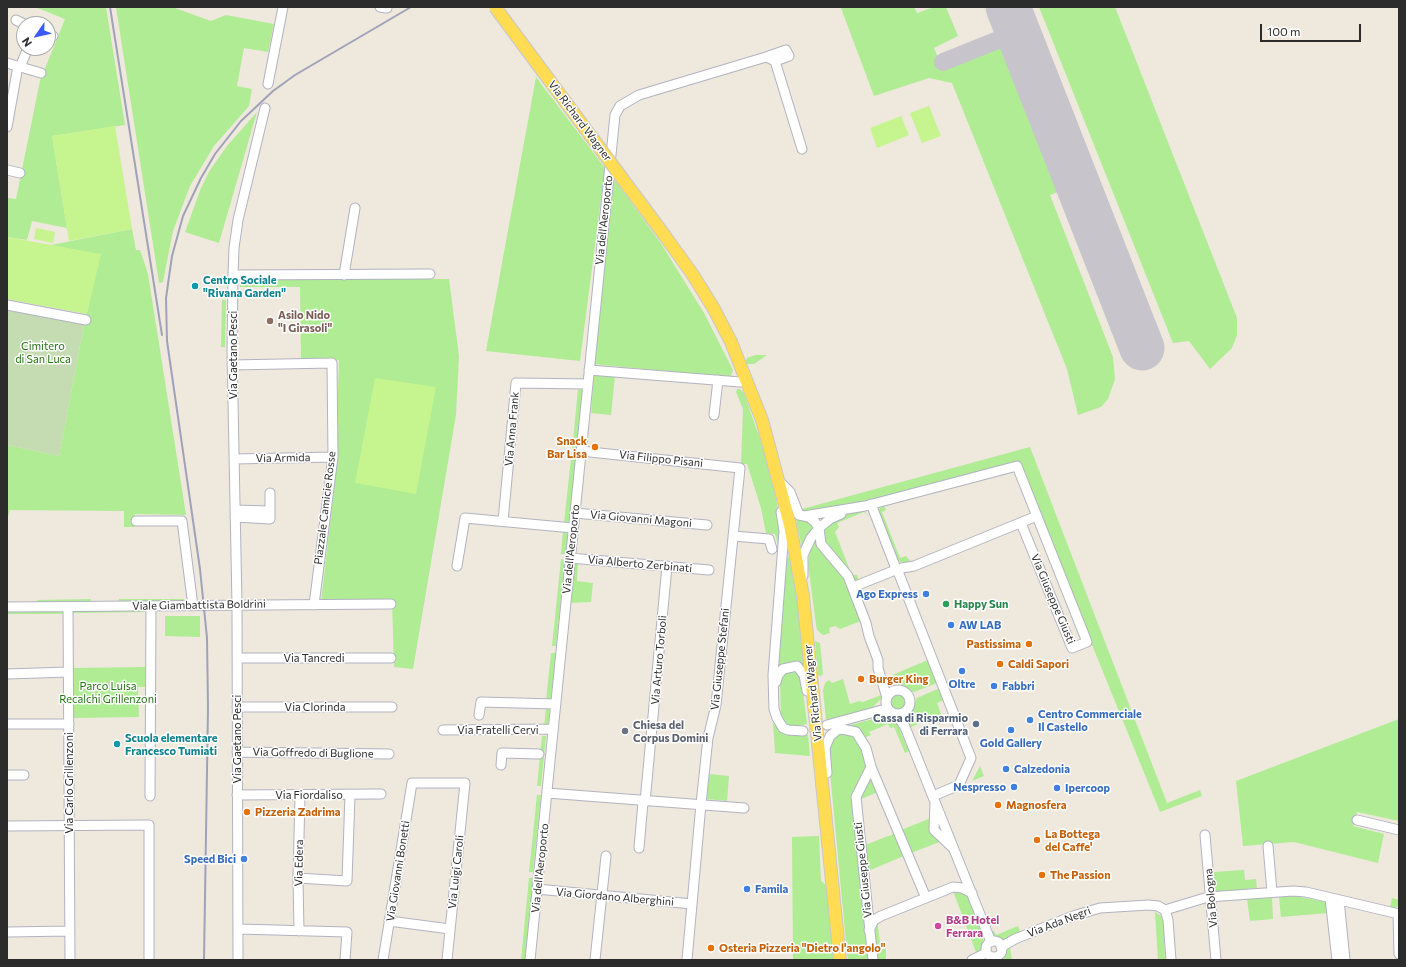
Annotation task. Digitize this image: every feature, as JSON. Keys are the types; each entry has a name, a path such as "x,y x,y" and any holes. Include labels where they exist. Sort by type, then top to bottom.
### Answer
{"main road":[{"name":"Via Richard Wagner","path":"495,7 694,275 721,323 757,407 790,525 801,583 840,959"},
{"name":"Via Richard Wagner","path":"665,236 718,332 765,434"}],"street":[{"path":"268,84 283,7"},
{"name":"Via dell'Aeroporto","path":"530,960 613,128 617,110 626,101 639,95 786,50 789,56 775,61"},
{"path":"7,127 20,66 24,56"},
{"path":"766,57 775,61 802,149"},
{"path":"7,63 41,73"},
{"name":"Via Gaetano Pesci","path":"238,960 237,605 232,365 233,275 234,248 238,220 265,108"},
{"path":"7,170 20,173"},
{"path":"344,275 355,208"},
{"path":"233,275 430,274"},
{"path":"7,305 86,320"},
{"name":"Piazzale Camicie Rosse","path":"232,365 332,364 333,457 314,604"},
{"path":"589,370 740,382"},
{"path":"714,415 718,380"},
{"name":"Via Anna Frank","path":"503,521 516,383 588,384"},
{"name":"Via Filippo Pisani","path":"581,451 740,468"},
{"name":"Via Armida","path":"234,459 333,457"},
{"name":"Via Giuseppe Giusti","path":"804,516 868,505 1017,466 1086,642 1072,648 1021,523"},
{"name":"Via Giuseppe Stefani","path":"687,960 708,738 716,705 740,468"},
{"path":"777,476 790,492 796,511 813,519 819,528 821,544 848,576 865,618 869,636 878,660 884,667 890,682 909,697 910,705 905,727"},
{"path":"777,476 776,491 784,531 773,676 774,708 780,723 788,730 803,731"},
{"path":"235,513 270,519 270,493"},
{"path":"868,505 897,570 971,758 959,785 933,796"},
{"name":"Via Giuseppe Giusti","path":"801,583 804,572 803,555 810,538 830,519 868,505"},
{"name":"Via Giovanni Magoni","path":"575,513 707,525"},
{"path":"853,587 897,570 914,566 1036,516"},
{"path":"457,566 465,518 573,528"},
{"path":"136,521 182,521 193,606"},
{"path":"733,536 769,540 772,549"},
{"name":"Via Alberto Zerbinati","path":"570,558 709,570"},
{"name":"Via Arturo Torboli","path":"639,848 667,566"},
{"name":"Viale Giambattista Boldrini","path":"7,607 391,604"},
{"path":"150,796 151,606"},
{"name":"Via Carlo Grillenzoni","path":"68,607 70,960"},
{"name":"Via Tancredi","path":"237,658 391,658"},
{"path":"878,660 878,668 887,707 905,727 933,796 936,809 934,830 955,850 991,942 997,942 996,955"},
{"path":"774,693 776,679 780,671 790,666 796,666 802,671 805,678 809,710 815,720"},
{"path":"7,674 68,672"},
{"path":"871,713 880,709 891,692 901,690"},
{"path":"479,715 481,702 556,704"},
{"name":"Via Clorinda","path":"237,707 392,707"},
{"path":"827,725 882,710 902,713 908,710"},
{"path":"7,724 69,724"},
{"name":"Via Fratelli Cervi","path":"443,730 553,729"},
{"path":"825,815 830,806 825,748 830,736 838,730 842,729 856,732 866,748 871,766 926,898"},
{"name":"Via Goffredo di Buglione","path":"237,752 389,754"},
{"path":"501,765 502,753 539,754"},
{"name":"Via Giuseppe Giusti","path":"869,932 856,797 871,766"},
{"path":"7,775 24,775"},
{"name":"Via Luigi Caroli","path":"412,783 465,783 447,960"},
{"name":"Via Giovanni Bonetti","path":"383,960 412,783"},
{"path":"547,793 644,802 701,804 744,808"},
{"name":"Via Fiordaliso","path":"237,795 381,794"},
{"name":"Via Edera","path":"300,795 298,878 300,931"},
{"path":"298,878 347,881 350,795"},
{"path":"1357,820 1399,830"},
{"path":"7,826 149,825 149,960"},
{"name":"Via Bologna","path":"1205,835 1216,960"},
{"path":"1268,846 1272,892"},
{"path":"595,960 606,856"},
{"name":"Via Giuseppe Giusti","path":"869,932 872,924 880,916 953,887 962,888 972,893"},
{"name":"Via Giordano Alberghini","path":"537,889 692,904"},
{"path":"1171,960 1168,920 1165,910 1211,897 1298,891 1398,914 1399,954"},
{"path":"1335,899 1337,960"},
{"path":"1335,899 1345,960"},
{"name":"Via Ada Negri","path":"972,960 996,955 1015,939 1073,916 1100,908 1148,905 1158,906 1165,910"},
{"path":"389,921 450,929"},
{"path":"238,929 347,932 345,960"},
{"path":"7,932 70,931"},
{"path":"869,932 873,960"}],"green space":[{"path":"35,7 106,7 125,125 52,136 67,228 32,221 27,240 7,237 7,198 16,199 40,81 50,56 56,56 56,41 65,19"},
{"path":"116,7 172,7 211,21 226,15 274,24 268,52 244,48 237,86 252,89 249,106 214,146 190,186 173,231 163,282 159,283"},
{"path":"914,7 917,13 934,7 946,7 958,36 934,48 943,69 1001,46 1058,192 1050,195 1113,357 1115,379 1108,399 1101,407 1078,415 1067,369 952,83 929,78 874,96 841,8"},
{"path":"1039,7 1115,7 1237,318 1237,335 1232,348 1210,369 1189,341 1173,343"},
{"path":"536,77 605,168 580,361 486,351"},
{"path":"929,106 941,136 922,143 910,113"},
{"path":"257,112 219,243 185,232 201,188 210,170 227,146"},
{"path":"901,116 909,135 877,148 870,128"},
{"path":"115,126 132,229 69,241 52,136"},
{"path":"612,176 662,245 704,313 733,370 731,376 726,377 593,364"},
{"path":"36,228 55,232 53,243 34,239"},
{"path":"132,229 136,250 140,250 148,274 186,515 135,514 135,527 124,527 124,511 10,510 7,520 7,445 59,456 84,324 100,255 51,245"},
{"path":"7,237 101,254 87,314 7,299"},
{"path":"239,277 449,279 459,356 456,415 413,669 394,667 392,600 321,602 335,481 339,360 301,361 300,287 240,287"},
{"path":"222,300 226,300 225,347 221,347"},
{"name":"Cimitero di San Luca","path":"7,310 84,324 59,456 7,445"},
{"path":"755,355 767,355 754,364 745,363 747,358"},
{"path":"594,374 615,376 611,415 591,413"},
{"path":"375,378 436,387 416,494 355,483"},
{"path":"578,389 583,390 577,450 572,450"},
{"path":"737,389 740,389 744,393 773,477 773,486 782,528 779,549 775,534 766,533 761,508 747,464 741,464 743,409 736,392"},
{"path":"1030,447 1167,803 1200,790 1202,796 1160,812 1018,463 869,502 803,512 802,509"},
{"path":"571,458 576,458 569,524 564,523"},
{"path":"884,506 886,510 882,512 900,558 906,556 911,562 903,563 895,559 877,510"},
{"path":"863,510 870,517 864,512 837,523 839,527 835,532 851,573 853,575 857,575 859,581 855,582 824,545 821,529 844,515"},
{"path":"795,515 809,520 814,526 802,548"},
{"path":"563,531 568,532 566,554 561,554"},
{"path":"818,535 845,575 861,621 840,629 835,626 829,628 830,633 823,635 817,630 808,564 810,549"},
{"path":"789,557 792,559 805,664 778,671 786,558"},
{"path":"561,559 565,560 556,646 552,646"},
{"path":"574,562 578,562 577,581 593,583 591,602 571,603"},
{"path":"91,599 91,604 37,604 37,600"},
{"path":"119,599 184,599 184,603 119,604"},
{"path":"145,607 145,612 72,613 72,608"},
{"path":"62,608 63,614 7,614 7,609"},
{"path":"165,616 200,616 200,637 165,636"},
{"path":"815,641 820,643 823,674 821,676 818,675"},
{"path":"551,653 556,653 551,700 546,700"},
{"path":"928,660 937,683 914,692 903,689 893,682 890,676"},
{"name":"Parco Luisa Recalchi Grillenzoni","path":"145,667 145,687 138,687 139,717 72,718 71,668"},
{"path":"794,669 801,674 807,724 793,727 788,725 781,715 780,679 781,674"},
{"path":"843,679 850,704 859,701 863,702 881,695 881,699 871,709 826,720 823,690 825,683 829,680 832,683"},
{"path":"940,688 944,700 937,703 941,714 909,728 908,721 917,698"},
{"path":"895,694 901,694 906,699 904,708 901,710 895,710 890,705 890,699"},
{"path":"546,706 550,707 548,728 544,728"},
{"path":"881,717 889,717 896,721 909,751 905,753 894,727 890,728 888,724 869,732 871,735 864,738 842,727"},
{"path":"1399,719 1399,821 1357,812 1353,826 1384,834 1378,863 1294,842 1243,846 1236,781"},
{"path":"773,723 780,731 787,734 808,735 810,756 775,753"},
{"path":"845,732 856,735 868,765 854,795 870,960 848,960 847,953 828,751 831,740 839,733"},
{"path":"542,736 546,736 541,786 537,786"},
{"path":"980,766 984,776 972,781"},
{"path":"871,773 878,792 859,800"},
{"path":"709,774 729,776 727,801 707,799"},
{"path":"537,795 541,795 533,872 529,872"},
{"path":"931,818 942,841 911,853 901,830"},
{"path":"896,833 906,855 868,871 865,845"},
{"path":"819,836 821,881 827,886 835,960 793,960 792,837"},
{"path":"1244,870 1245,880 1256,879 1257,888 1215,892 1213,872"},
{"path":"529,878 533,878 525,960 521,960"},
{"path":"953,891 967,893 984,933 982,949 976,952"},
{"path":"1294,896 1327,902 1328,913 1281,917 1279,897"},
{"path":"1272,898 1273,919 1250,921 1247,899"},
{"path":"1392,898 1399,900 1398,906 1394,909 1390,908"},
{"path":"1155,912 1163,919 1165,960 1158,960"},
{"path":"877,920 881,950 886,948 886,960 875,960 872,934"},
{"path":"1018,926 1021,933 1003,940 997,939 990,932 994,931 996,935"},
{"path":"1010,947 1012,960 1004,960 1005,952"}],"taxiway":[{"path":"943,62 1018,32"}],"runway":[{"path":"1008,7 1142,348"}],"railway":[{"path":"110,7 162,335"},
{"path":"204,960 208,708 207,638 200,569 167,341 166,298 172,256 183,216 201,178 215,154 241,121 273,91 295,75 411,7"}],"place":[{"name":"Centro Sociale \"Rivana Garden\"","path":"195,286"},
{"name":"Asilo Nido \"I Girasoli\"","path":"270,321"},
{"name":"Snack Bar Lisa","path":"595,447"},
{"name":"Ago Express","path":"926,594"},
{"name":"Happy Sun","path":"946,604"},
{"name":"AW LAB","path":"951,625"},
{"name":"Pastissima","path":"1029,644"},
{"name":"Caldi Sapori","path":"1000,664"},
{"name":"Oltre","path":"962,671"},
{"name":"Burger King","path":"861,679"},
{"name":"Fabbri","path":"994,686"},
{"name":"Centro Commerciale Il Castello","path":"1030,720"},
{"name":"Cassa di Risparmio di Ferrara","path":"976,724"},
{"name":"Gold Gallery","path":"1011,730"},
{"name":"Chiesa del Corpus Domini","path":"625,731"},
{"name":"Scuola elementare Francesco Tumiati","path":"117,744"},
{"name":"Calzedonia","path":"1006,769"},
{"name":"Nespresso","path":"1014,787"},
{"name":"Ipercoop","path":"1057,788"},
{"name":"Magnosfera","path":"998,805"},
{"name":"Pizzeria Zadrima","path":"247,812"},
{"name":"La Bottega del Caffe'","path":"1037,840"},
{"name":"Speed Bici","path":"244,859"},
{"name":"The Passion","path":"1042,875"},
{"name":"Famila","path":"747,889"},
{"name":"B&B Hotel Ferrara","path":"938,926"},
{"name":"Osteria Pizzeria \"Dietro l'angolo\"","path":"711,948"}]}
